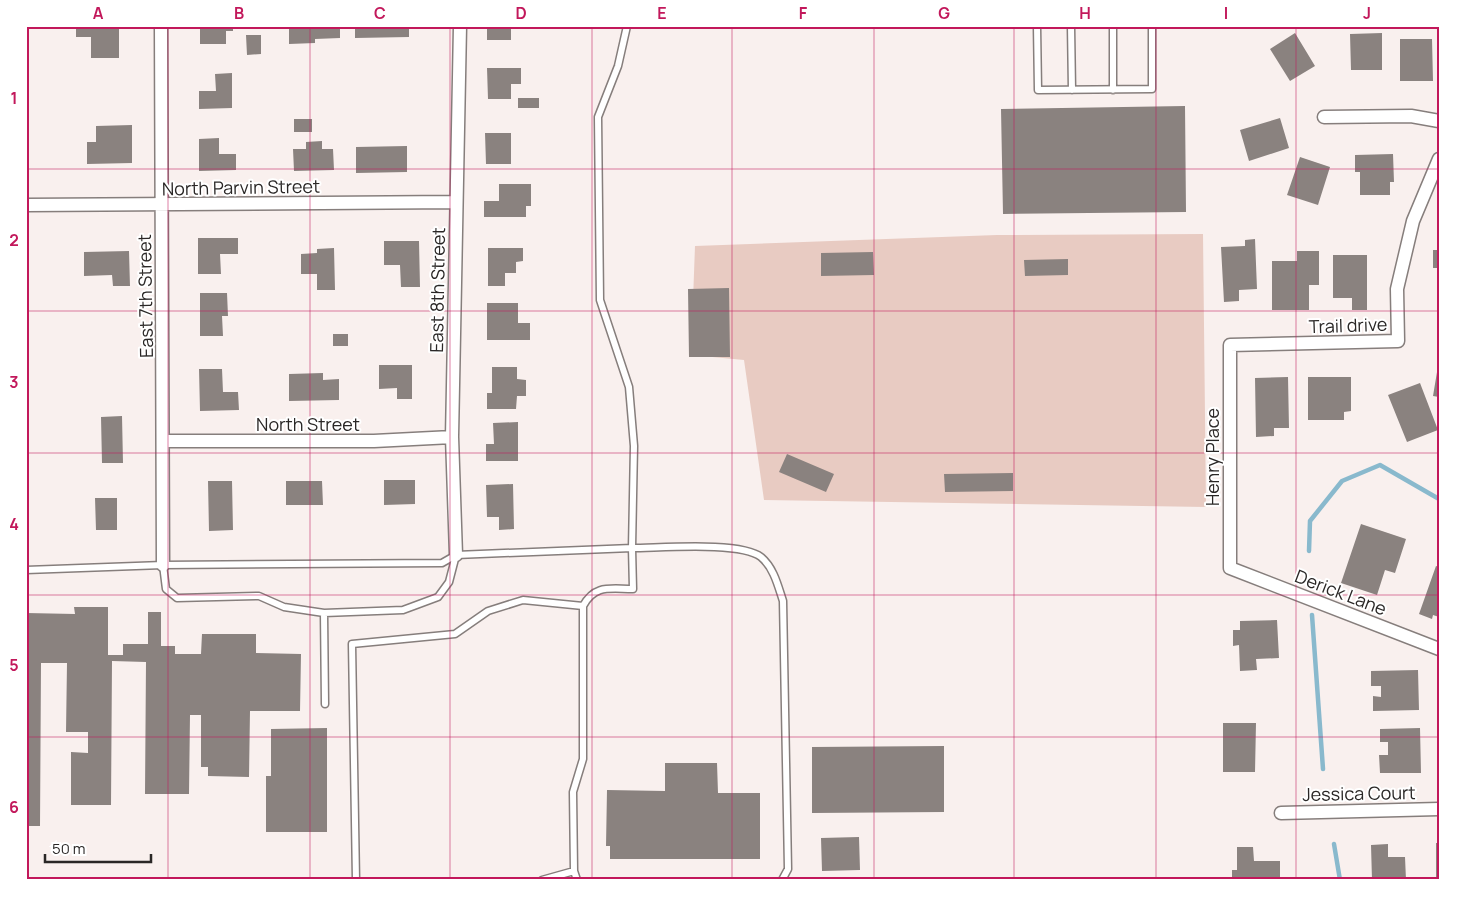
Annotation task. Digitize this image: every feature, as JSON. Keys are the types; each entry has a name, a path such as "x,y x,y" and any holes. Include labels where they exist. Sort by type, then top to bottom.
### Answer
{"street":[{"name":"East 7th Street","path":"161,26 163,565"},
{"name":"East 8th Street","path":"456,555 452,437 460,26"},
{"path":"1324,117 1410,116 1439,122"},
{"name":"Trail drive","path":"1230,346 1398,341 1397,289 1413,221 1439,159"},
{"name":"North Parvin Street","path":"26,205 161,206 456,202"},
{"name":"Henry Place","path":"1230,346 1230,568"},
{"name":"North Street","path":"164,441 374,441 452,437"},
{"name":"Derick Lane","path":"1230,568 1439,649"},
{"name":"Jessica Court","path":"1280,813 1439,809"}],"lane":[{"path":"577,880 574,871 573,792 583,759 583,606 589,595 598,590 633,589 634,446 628,387 600,300 598,117 618,66 627,26"},
{"path":"1037,26 1038,90 1152,89 1152,26"},
{"path":"1071,26 1072,90"},
{"path":"1113,26 1113,90"},
{"path":"26,570 163,565 442,563 456,555 632,548 738,548 760,557 774,574 783,601 788,869 782,880"},
{"path":"163,565 166,589 177,598 259,596 284,607 324,613 403,610 438,598 449,582 456,555"},
{"path":"356,880 352,644 455,634 488,611 522,600 583,606"},
{"path":"324,613 326,704"},
{"path":"542,880 574,871"}],"shaded area":[{"path":"1203,234 1206,507 764,500 744,360 691,355 695,246 997,235"}],"building":[{"path":"76,26 119,26 119,58 91,58 91,37 76,37"},
{"path":"200,26 233,26 233,31 226,31 226,44 200,44"},
{"path":"289,26 340,26 340,38 315,39 315,43 289,44"},
{"path":"355,26 409,26 409,37 355,38"},
{"path":"487,26 517,26 517,29 511,29 511,40 487,40"},
{"path":"1295,33 1315,66 1290,81 1270,49"},
{"path":"1382,33 1382,70 1351,70 1350,34"},
{"path":"246,35 261,35 261,54 247,55"},
{"path":"1400,39 1432,39 1433,81 1400,81"},
{"path":"487,68 521,68 521,84 511,84 511,99 488,99"},
{"path":"232,73 232,108 199,109 199,91 216,91 215,74"},
{"path":"518,98 539,98 539,108 518,108"},
{"path":"1185,106 1186,212 1003,214 1001,109"},
{"path":"1280,118 1289,148 1249,161 1240,130"},
{"path":"294,119 312,119 312,132 294,132"},
{"path":"132,125 132,163 87,164 87,142 96,142 96,126"},
{"path":"485,133 511,133 511,164 486,164"},
{"path":"219,138 219,154 236,154 236,170 199,171 199,139"},
{"path":"322,141 322,149 333,149 334,170 294,171 293,149 306,149 306,142"},
{"path":"407,146 407,172 356,173 356,147"},
{"path":"1393,154 1394,182 1390,182 1390,195 1360,195 1360,172 1355,172 1355,155"},
{"path":"1300,157 1330,167 1318,205 1287,195"},
{"path":"499,184 531,184 531,206 526,206 526,217 484,217 484,201 499,201"},
{"path":"198,238 238,238 238,254 220,254 221,274 198,274"},
{"path":"1255,239 1257,289 1239,290 1239,301 1224,302 1221,247 1245,246 1245,240"},
{"path":"384,241 419,241 420,287 401,287 400,265 384,265"},
{"path":"334,248 335,290 317,290 317,274 301,274 301,254 317,253 317,249"},
{"path":"488,248 523,248 523,261 516,262 516,273 505,273 505,286 488,286"},
{"path":"1433,250 1439,250 1439,268 1433,268"},
{"path":"129,251 130,286 113,286 112,275 84,276 84,252"},
{"path":"1297,251 1319,251 1319,285 1309,285 1309,310 1272,310 1272,261 1297,261"},
{"path":"873,252 874,275 821,276 821,253"},
{"path":"1333,255 1367,255 1367,310 1352,310 1352,298 1333,298"},
{"path":"1068,259 1068,275 1025,276 1024,260"},
{"path":"729,288 730,357 689,357 688,289"},
{"path":"200,293 227,293 228,316 222,316 223,336 200,336"},
{"path":"487,303 518,303 518,323 530,323 530,340 487,340"},
{"path":"333,334 348,334 348,346 333,346"},
{"path":"379,365 412,365 412,399 397,399 397,388 379,389"},
{"path":"1439,366 1439,397 1433,396"},
{"path":"492,367 517,367 517,379 526,380 526,396 517,396 516,409 487,409 487,393 492,393"},
{"path":"199,369 222,369 223,392 238,392 239,410 200,411"},
{"path":"323,373 323,380 339,379 339,400 289,401 289,374"},
{"path":"1288,377 1289,428 1274,428 1274,436 1256,437 1255,378"},
{"path":"1308,377 1351,377 1351,411 1344,412 1344,420 1308,420"},
{"path":"1420,383 1438,430 1407,442 1388,395"},
{"path":"122,416 123,463 102,463 101,417"},
{"path":"518,422 518,461 486,461 486,444 494,444 493,423"},
{"path":"787,454 834,474 826,492 779,472"},
{"path":"1013,473 1013,491 945,492 944,474"},
{"path":"384,480 415,480 415,504 384,505"},
{"path":"208,481 232,481 233,530 209,531"},
{"path":"286,481 322,481 323,505 286,505"},
{"path":"513,484 514,529 499,530 499,517 487,517 486,485"},
{"path":"95,498 117,498 117,530 96,530"},
{"path":"1361,524 1406,539 1395,573 1385,570 1377,595 1341,583"},
{"path":"1436,566 1439,567 1439,617 1433,615 1432,619 1419,614"},
{"path":"74,607 108,607 108,655 123,655 123,644 148,644 148,612 161,612 161,646 175,646 175,654 201,654 202,634 256,634 256,653 301,654 300,711 250,711 249,777 208,776 208,767 201,767 201,715 190,715 189,794 145,794 146,662 112,661 111,805 71,805 71,752 88,753 88,732 66,732 67,663 41,663 40,826 26,826 26,613 75,614"},
{"path":"1277,620 1279,658 1256,659 1257,670 1240,671 1239,645 1233,646 1233,630 1240,630 1240,621"},
{"path":"1418,670 1419,710 1373,711 1373,696 1381,697 1381,686 1371,686 1371,671"},
{"path":"1223,723 1256,723 1255,772 1223,772"},
{"path":"327,728 327,832 266,832 266,776 271,776 271,729"},
{"path":"1420,728 1421,773 1380,773 1379,755 1388,755 1388,742 1380,742 1380,729"},
{"path":"944,746 944,812 812,813 812,747"},
{"path":"665,763 717,763 718,793 760,793 760,859 610,859 610,846 606,846 607,790 665,791"},
{"path":"859,837 860,870 822,871 821,838"},
{"path":"1436,843 1439,843 1439,880 1436,880"},
{"path":"1388,844 1388,857 1405,857 1406,880 1372,880 1371,845"},
{"path":"1237,847 1253,847 1254,861 1280,861 1280,880 1232,880 1232,870 1237,870"}],"waterway":[{"path":"1309,551 1310,521 1342,481 1380,465 1439,499"},
{"path":"1312,615 1323,769"},
{"path":"1334,844 1340,880"}]}
